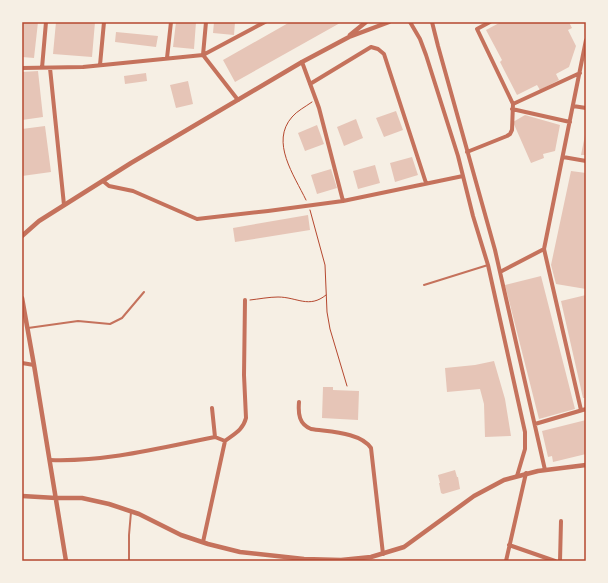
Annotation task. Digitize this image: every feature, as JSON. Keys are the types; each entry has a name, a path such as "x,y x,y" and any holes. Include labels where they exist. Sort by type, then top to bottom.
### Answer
{"street":[{"path":"42,68 46,22"},
{"path":"100,65 104,22"},
{"path":"167,58 171,22"},
{"path":"206,22 203,55 238,100"},
{"path":"22,68 100,65 203,55 265,22"},
{"path":"22,236 39,221 64,205 302,62 349,36 366,22"},
{"path":"349,36 367,31 389,22"},
{"path":"410,22 420,39 426,55 463,176 488,265 525,432 525,449 523,460 517,476"},
{"path":"432,22 500,272 545,470"},
{"path":"467,152 509,135 512,130 512,107 477,29 490,22"},
{"path":"535,424 584,409 544,250 586,40"},
{"path":"310,84 372,47 381,51 384,54 426,183"},
{"path":"302,62 315,100 343,200"},
{"path":"50,68 64,205"},
{"path":"512,107 580,73"},
{"path":"573,106 586,108"},
{"path":"512,107 570,122"},
{"path":"563,157 586,161"},
{"path":"103,181 109,186 133,191 197,219 308,206 463,176"},
{"path":"500,272 544,250"},
{"path":"22,298 66,561"},
{"path":"203,542 225,441 240,431 246,418 244,374 245,300"},
{"path":"22,363 34,365"},
{"path":"299,402 299,418 305,426 311,429 358,437 366,442 371,448 383,554"},
{"path":"212,408 215,437"},
{"path":"50,460 110,458 215,437 225,441"},
{"path":"22,496 82,498 109,504 131,511 170,530 203,542 245,553 304,559 368,559 404,547 474,496 494,484 526,473 586,464"},
{"path":"506,561 526,473"},
{"path":"560,561 561,521"},
{"path":"510,545 555,561"}],"lane":[{"path":"424,285 488,265"},
{"path":"28,328 78,321 110,324 122,318 144,292"},
{"path":"129,561 131,511"}],"path":[{"path":"315,100 293,116 282,137 284,154 308,206 325,265 327,312 330,329 347,386"},
{"path":"245,300 278,297 302,302 310,302 319,300 326,294"}],"building":[{"path":"22,22 38,22 34,58 22,57"},
{"path":"56,22 95,22 92,57 53,54"},
{"path":"176,22 196,22 194,49 173,47"},
{"path":"214,22 235,22 234,35 213,33"},
{"path":"290,22 340,23 235,82 223,60"},
{"path":"501,22 569,22 572,28 568,30 576,46 569,67 556,74 559,80 540,90 537,85 517,95 500,62 502,60 486,30"},
{"path":"116,32 158,36 156,47 115,42"},
{"path":"38,71 43,117 22,120 22,72"},
{"path":"146,73 147,81 125,84 124,76"},
{"path":"188,81 193,104 176,108 170,85"},
{"path":"396,111 403,130 384,137 376,118"},
{"path":"525,115 560,125 555,151 543,154 544,158 531,163 513,122"},
{"path":"356,119 363,138 344,146 337,127"},
{"path":"317,125 324,144 305,151 298,133"},
{"path":"45,126 51,172 22,176 22,129"},
{"path":"585,135 586,155 581,155"},
{"path":"412,157 418,175 395,182 390,163"},
{"path":"375,165 380,183 358,189 353,171"},
{"path":"331,169 337,188 317,194 311,175"},
{"path":"571,171 586,173 586,289 556,284 551,265"},
{"path":"308,215 310,230 235,242 233,228"},
{"path":"541,276 575,409 539,419 505,285"},
{"path":"586,295 586,398 583,398 561,301"},
{"path":"494,361 505,399 511,436 485,437 484,404 480,389 447,392 445,368 475,365"},
{"path":"323,387 333,387 333,390 359,391 358,420 322,418"},
{"path":"586,420 586,454 553,462 552,456 548,457 542,431"},
{"path":"455,470 460,489 443,494 441,493 438,475"}]}
